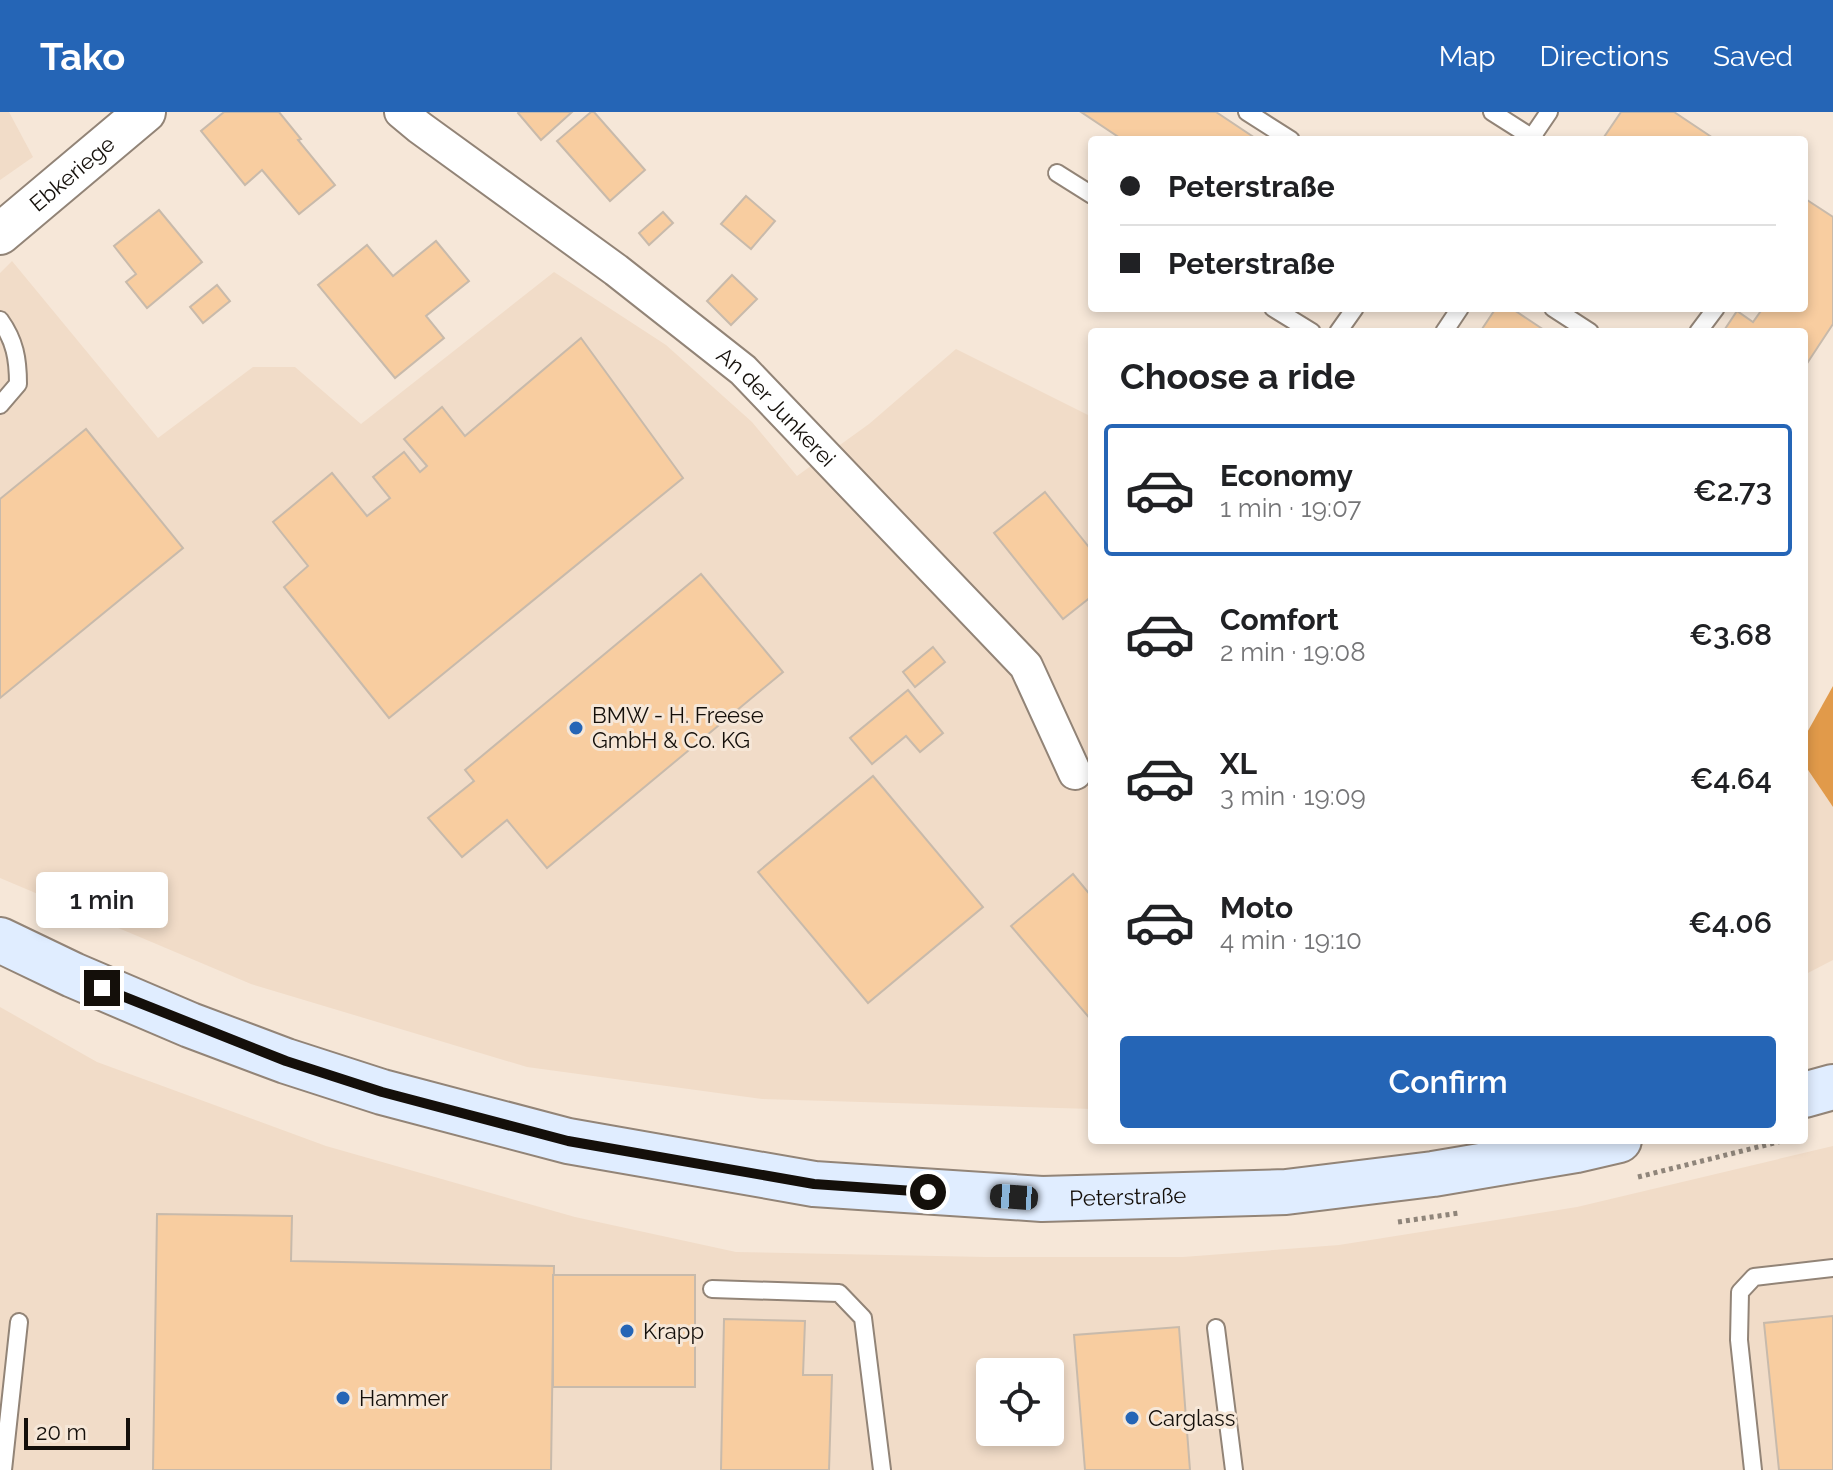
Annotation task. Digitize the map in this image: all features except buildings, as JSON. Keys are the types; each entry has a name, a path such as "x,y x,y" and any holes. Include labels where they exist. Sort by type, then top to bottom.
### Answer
{"main road":[{"name":"Peterstraße","path":"0,940 190,1025 382,1092 568,1141 814,1184 1042,1199 1286,1192 1433,1174 1602,1144"},
{"path":"1808,1094 1833,1087"}],"street":[{"name":"Ebkeriege","path":"0,234 145,112"},
{"name":"An der Junkerei","path":"401,112 616,270 743,370 1026,666 1075,773"}],"lane":[{"path":"1247,112 1285,136"},
{"path":"1492,112 1528,136"},
{"path":"1534,136 1549,112"},
{"path":"1057,173 1088,192"},
{"path":"1280,312 1306,328"},
{"path":"1559,312 1584,328"},
{"path":"0,320 18,354 18,384 0,405"},
{"path":"1753,1470 1739,1340 1740,1292 1754,1277 1833,1268"},
{"path":"712,1289 839,1293 863,1318 882,1470"},
{"path":"3,1470 19,1322"},
{"path":"1216,1328 1234,1470"}],"shaded area":[{"path":"0,112 9,112 33,157 0,180"},
{"path":"12,261 158,438 253,367 295,367 361,424 554,272 666,345 752,422 797,476 869,424 956,349 1088,415 1088,1109 762,1099 527,1067 251,984 0,878 0,273"},
{"path":"1833,686 1833,807 1808,770 1808,731"},
{"path":"1808,770 1833,807 1833,960 1808,973"},
{"path":"0,1007 97,1062 326,1146 575,1217 736,1252 1183,1257 1339,1245 1577,1207 1833,1146 1833,1470 0,1470"}],"place":[{"name":"BMW - H. Freese GmbH & Co. KG","path":"576,728"},
{"name":"Krapp","path":"627,1331"},
{"name":"Hammer","path":"343,1398"},
{"name":"Carglass","path":"1132,1418"}],"route":[{"path":"102,988 286,1061 382,1092 568,1141 814,1184 928,1192"}]}
